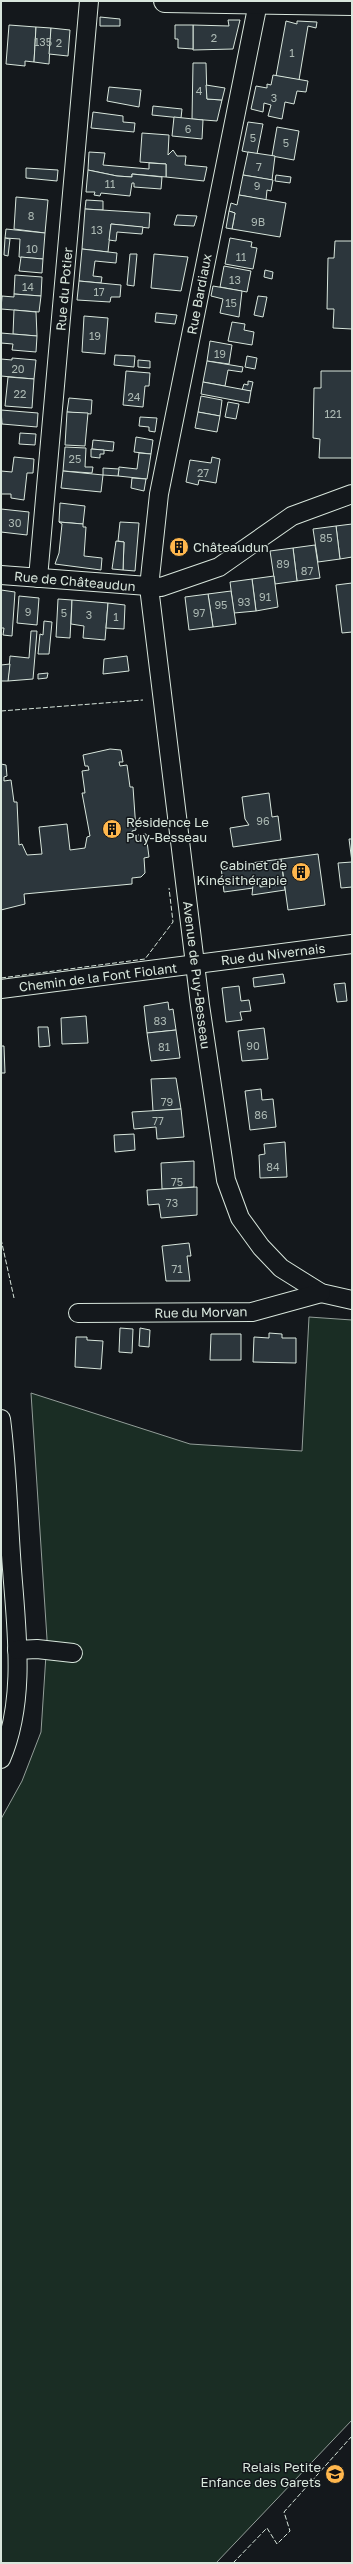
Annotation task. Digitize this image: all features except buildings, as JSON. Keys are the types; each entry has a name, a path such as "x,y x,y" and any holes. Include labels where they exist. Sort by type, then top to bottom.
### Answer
{"street":[{"name":"Rue du Potier","path":"38,578 89,1"},
{"path":"165,1 352,4"},
{"name":"Rue Bardiaux","path":"149,587 159,494 256,13 256,3"},
{"name":"Rue de Châteaudun","path":"1,574 161,587 219,567 292,516 352,494"},
{"name":"Avenue de Puy-Besseau","path":"149,587 195,964 218,1134 226,1180 240,1218 261,1248 281,1268 321,1293 352,1300"},
{"name":"Rue du Nivernais","path":"195,964 352,944"},
{"name":"Chemin de la Font Fiolant","path":"1,989 195,964"},
{"name":"Rue du Morvan","path":"78,1313 252,1312 321,1293"},
{"path":"1,1419 8,1489 8,1623 17,1650 14,1716 1,1759"},
{"path":"17,1650 73,1654"}],"green space":[{"path":"309,1317 352,1320 352,2420 216,2563 1,2563 1,1819 22,1781 41,1732 47,1639 31,1393 190,1444 302,1451"}],"fence":[{"path":"1,711 143,700"},
{"path":"1,978 145,959 173,922 169,888"},
{"path":"1,1239 14,1298"},
{"path":"233,2563 267,2528 277,2544 290,2531 284,2512 352,2436"}],"place":[{"name":"Châteaudun","path":"179,547"},
{"name":"Résidence Le Puy-Besseau","path":"112,829"},
{"name":"Cabinet de Kinésithérapie","path":"301,872"},
{"name":"Relais Petite Enfance des Garets","path":"335,2474"}]}
